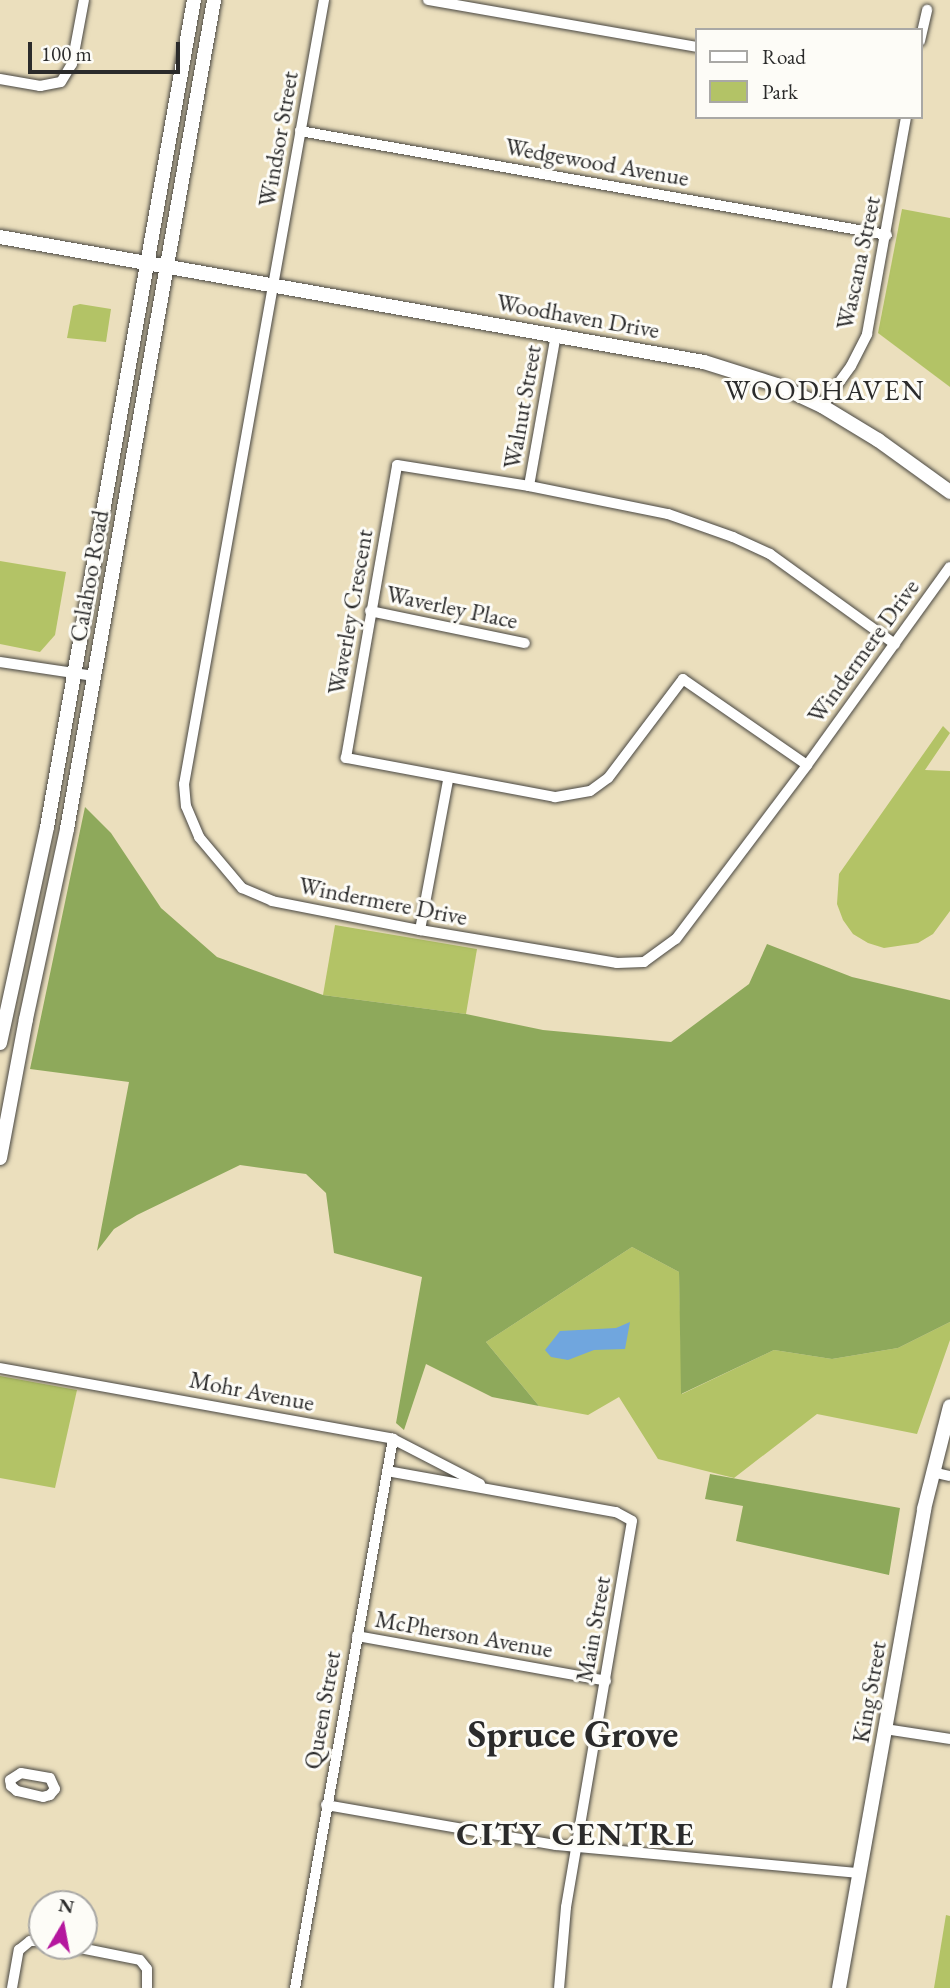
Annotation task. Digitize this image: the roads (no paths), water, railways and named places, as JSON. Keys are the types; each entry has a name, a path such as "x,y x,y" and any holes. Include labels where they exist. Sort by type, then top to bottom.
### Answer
{"main road":[{"name":"Calahoo Road","path":"0,1043 47,827 194,0"},
{"name":"Calahoo Road","path":"0,1158 26,1018 67,829 214,0"},
{"name":"Woodhaven Drive","path":"0,237 704,362 776,385 822,406 878,440 950,492"},
{"name":"King Street","path":"839,1988 932,1472 950,1406"}],"street":[{"path":"0,79 40,86 61,82 72,64 84,0"},
{"name":"Windsor Street","path":"273,285 324,0"},
{"path":"428,0 694,47"},
{"path":"922,32 927,10"},
{"name":"Wascana Street","path":"822,406 851,366 867,334 887,235 906,119"},
{"name":"Wedgewood Avenue","path":"300,131 887,235"},
{"name":"Windermere Drive","path":"273,285 184,785 186,806 199,837 242,888 272,901 419,930 617,963 644,962 676,939 807,765 950,567"},
{"name":"Walnut Street","path":"529,486 556,335"},
{"name":"Waverley Crescent","path":"807,765 683,679 608,778 590,791 555,797 447,780 346,758 397,465 529,486 668,514 733,537 770,554 895,644"},
{"name":"Waverley Place","path":"370,611 524,643"},
{"path":"0,662 94,676"},
{"path":"419,930 447,780"},
{"name":"Mohr Avenue","path":"0,1368 86,1381 393,1439 487,1488"},
{"name":"Queen Street","path":"295,1988 393,1439"},
{"name":"Mohr Avenue","path":"387,1471 616,1512 629,1518 633,1526"},
{"path":"932,1472 950,1476"},
{"name":"Main Street","path":"559,1988 562,1935 576,1847 633,1526"},
{"name":"McPherson Avenue","path":"357,1636 606,1681"},
{"path":"885,1729 950,1739"},
{"path":"326,1805 576,1847 860,1873"},
{"path":"12,1988 19,1950 28,1943"},
{"path":"98,1952 140,1960 147,1969 147,1988"}],"water":[{"path":"630,1322 625,1349 594,1350 568,1360 551,1357 545,1350 560,1331 616,1328"}],"district":[{"name":"WOODHAVEN","path":"825,390"},
{"name":"Spruce Grove","path":"573,1734"},
{"name":"CITY CENTRE","path":"576,1834"}]}
